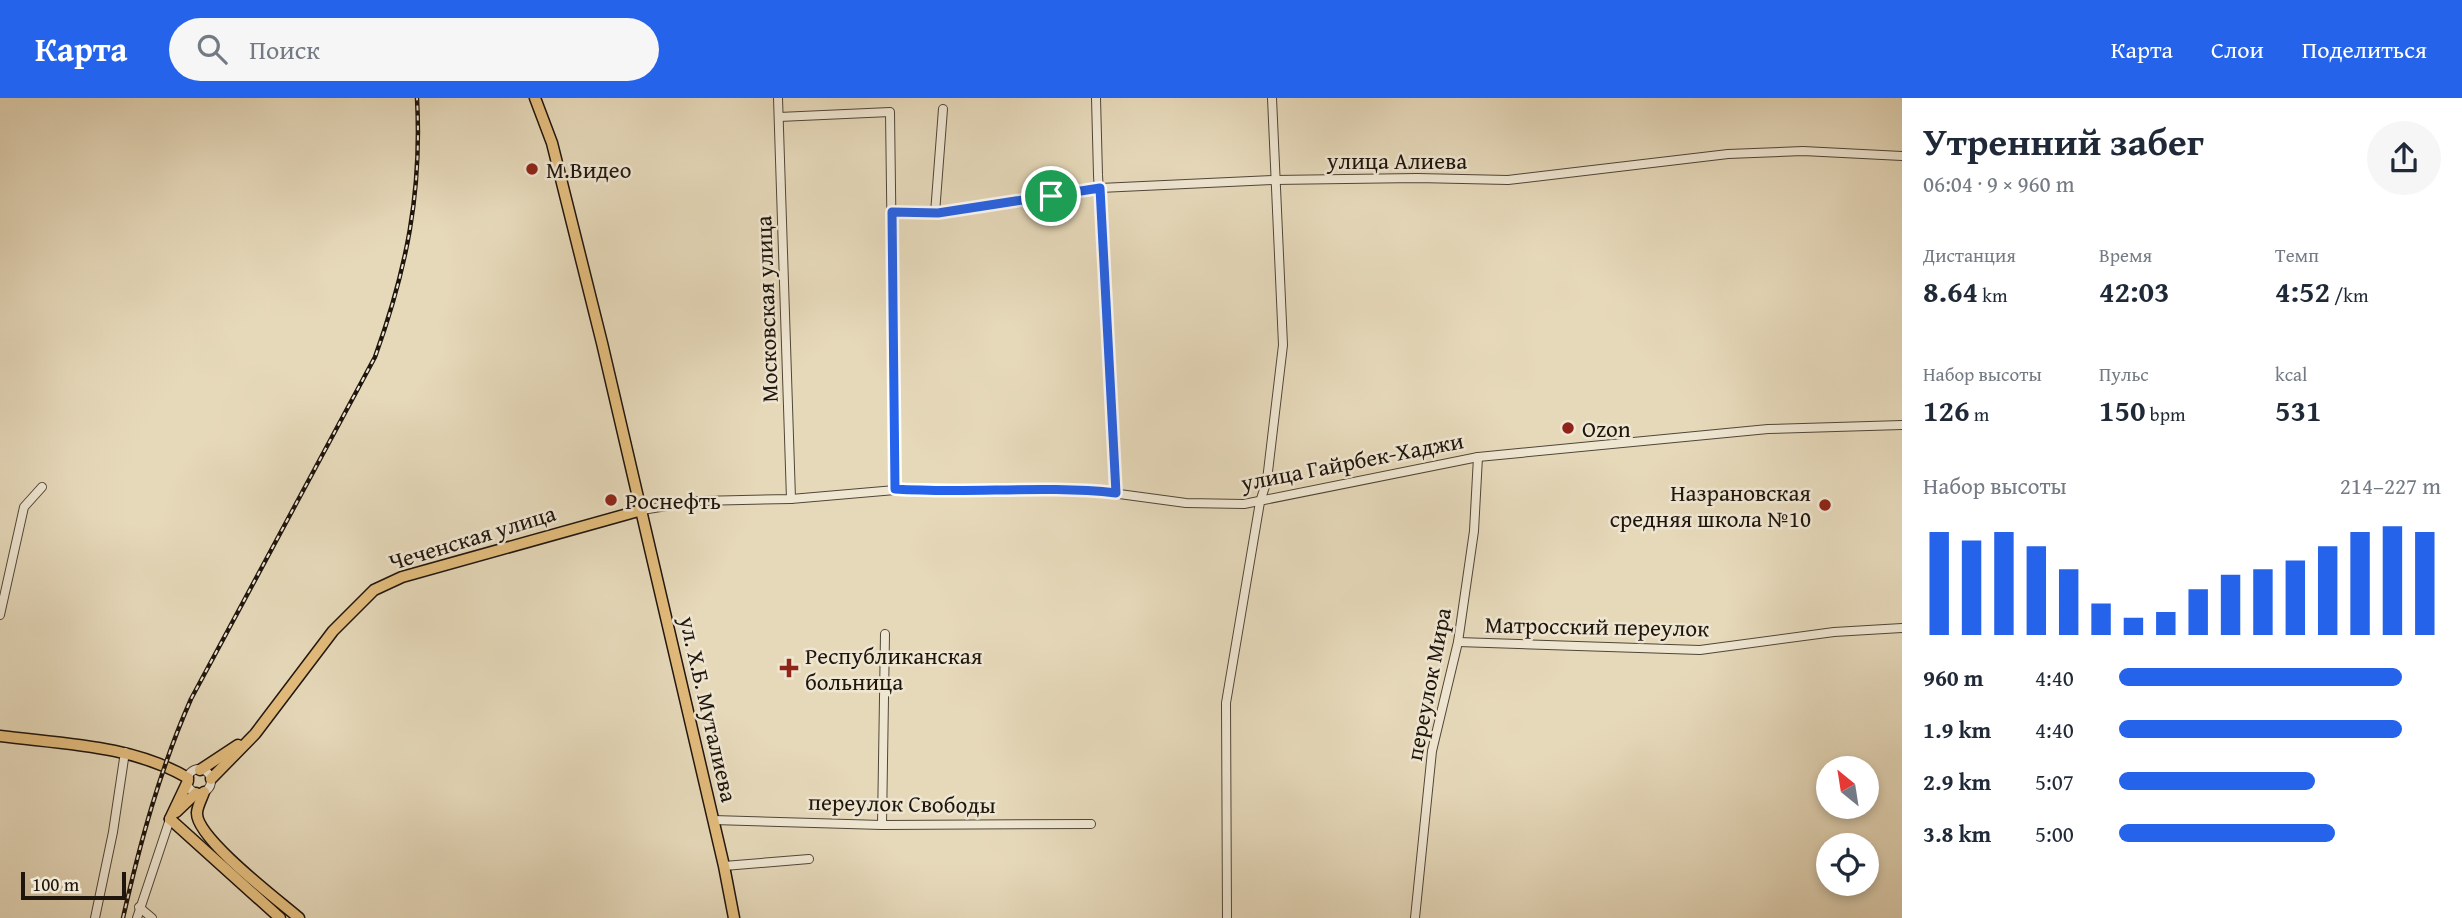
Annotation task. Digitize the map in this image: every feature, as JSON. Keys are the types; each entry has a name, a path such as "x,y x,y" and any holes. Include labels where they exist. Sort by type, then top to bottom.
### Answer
{"main road":[{"name":"ул. Х.Б. Муталиева","path":"535,98 552,143 642,510 734,918"},
{"name":"Чеченская улица","path":"255,734 333,631 374,590 402,577 642,510"},
{"path":"170,819 193,775 255,734"},
{"path":"211,779 255,734"},
{"path":"0,736 125,752 193,775"},
{"path":"170,819 200,792"},
{"path":"200,792 196,814 214,845 299,918"},
{"path":"170,819 280,918"}],"street":[{"name":"Московская улица","path":"778,98 791,499"},
{"path":"1096,98 1116,493"},
{"path":"1227,918 1226,703 1260,502 1267,480 1283,345 1272,98"},
{"path":"935,213 943,109"},
{"path":"779,117 890,112 895,489"},
{"name":"улица Алиева","path":"892,212 935,213 1100,188 1274,180 1508,180 1728,154 1803,151 1902,156"},
{"name":"улица Гайрбек-Хаджи","path":"642,510 698,501 791,499 895,489 932,492 1026,489 1116,493 1186,503 1244,504 1478,457 1768,429 1902,425"},
{"name":"переулок Мира","path":"1415,918 1432,751 1458,642 1475,531 1478,457"},
{"path":"0,615 24,507 42,487"},
{"name":"Матросский переулок","path":"1458,642 1700,650 1834,632 1902,628"},
{"path":"882,825 885,634"},
{"path":"96,918 125,752"},
{"path":"206,772 211,779 209,787 200,792 190,788 193,775 206,772"},
{"path":"137,918 170,819"},
{"name":"переулок Свободы","path":"713,820 882,825 1091,824"},
{"path":"724,866 809,859"},
{"path":"139,907 152,918"}],"railway":[{"path":"123,918 152,807 191,699 375,357 396,292 410,229 417,166 417,98"}],"place":[{"name":"М.Видео","path":"532,169"},
{"name":"Ozon","path":"1568,428"},
{"name":"Роснефть","path":"611,500"},
{"name":"Назрановская средняя школа №10","path":"1825,505"},
{"name":"Республиканская больница","path":"789,668"}],"route":[{"path":"1100,188 1116,493 1026,489 932,492 895,489 892,212 938,213 1051,196 1100,188"}]}
